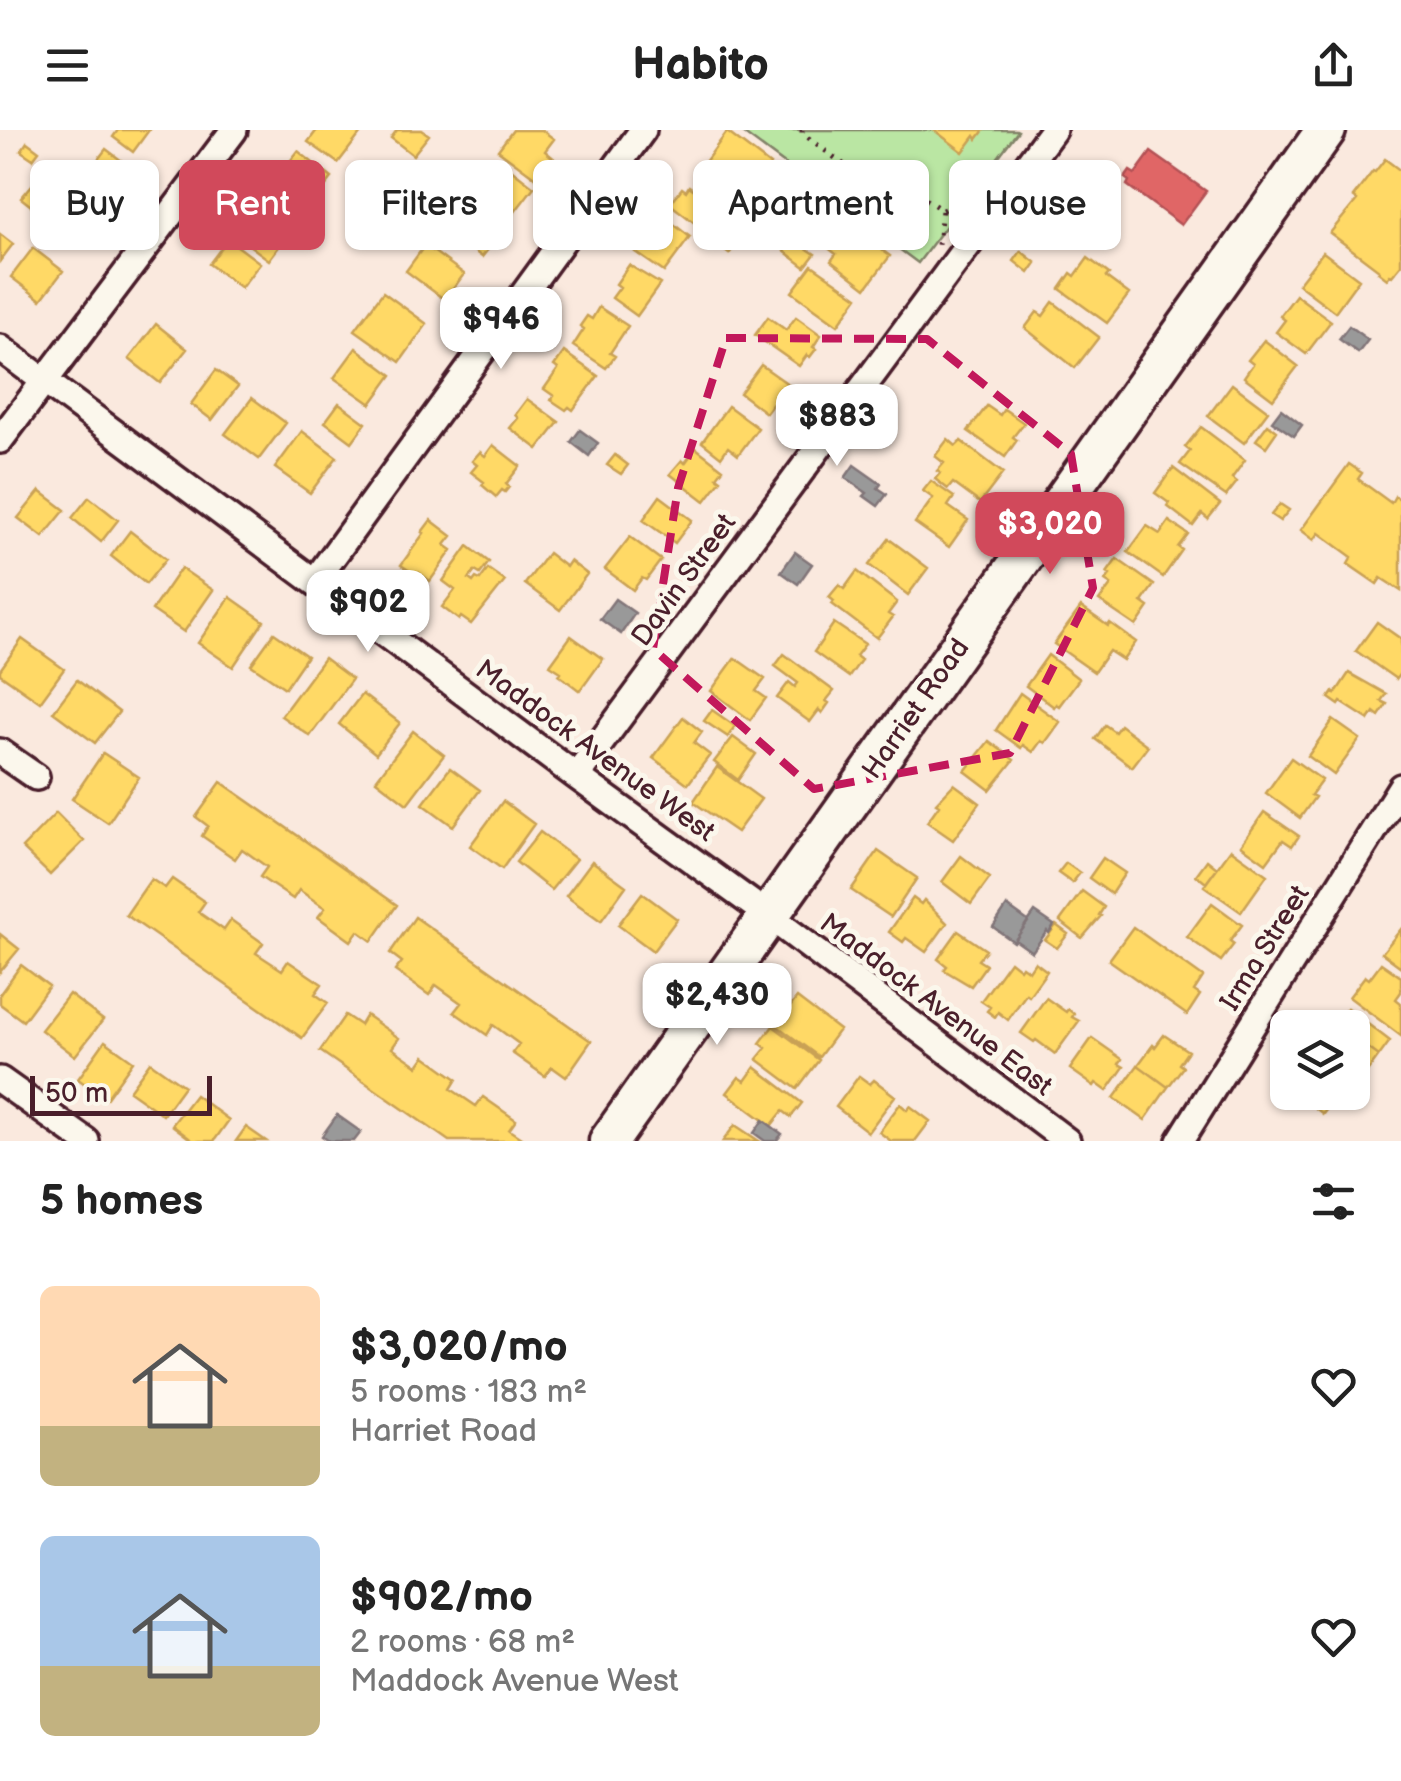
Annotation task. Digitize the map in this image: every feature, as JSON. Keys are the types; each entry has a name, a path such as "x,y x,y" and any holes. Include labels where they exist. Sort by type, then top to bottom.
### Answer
{"main road":[{"name":"Harriet Road","path":"609,1141 1326,130"}],"street":[{"path":"0,440 234,130"},
{"path":"314,581 644,130"},
{"name":"Davin Street","path":"576,776 1053,130"},
{"name":"Maddock Avenue West","path":"0,348 769,916"},
{"path":"0,752 36,777"},
{"name":"Irma Street","path":"1180,1141 1401,787"},
{"name":"Maddock Avenue East","path":"769,916 1066,1141"},
{"path":"0,1080 86,1141"}],"path":[{"path":"802,130 867,182 901,184 942,210 938,245"}],"highlighted area":[{"path":"726,338 927,339 1071,454 1093,588 1010,753 814,789 653,649 678,488"}],"green space":[{"path":"739,130 1018,131 996,160 949,160 949,222 929,248 929,160 779,160"},
{"path":"901,250 928,250 918,263"}],"building: Homes":[{"path":"118,130 149,130 133,152 113,137"},
{"path":"317,130 361,133 338,163 308,142"},
{"path":"397,130 422,130 429,135 413,155 391,138"},
{"path":"513,130 542,130 554,139 545,151 556,160 533,160 533,176 498,150"},
{"path":"934,130 984,130 963,152"},
{"path":"727,132 763,160 706,160"},
{"path":"27,142 39,151 33,159 21,151"},
{"path":"106,149 121,160 97,160"},
{"path":"298,151 309,160 291,160"},
{"path":"1385,159 1401,171 1401,265 1387,279 1330,233 1357,200 1353,197"},
{"path":"513,171 533,186 513,212"},
{"path":"689,186 693,189 693,222 673,206 682,188 686,191"},
{"path":"30,187 30,205 21,198"},
{"path":"673,224 690,237 664,272 635,252 673,250"},
{"path":"0,234 13,244 0,261"},
{"path":"31,250 63,271 41,300 11,277"},
{"path":"220,250 243,250 260,263 241,288 209,264"},
{"path":"256,250 276,250 269,260"},
{"path":"421,250 432,250 464,274 445,300 406,271"},
{"path":"809,250 815,254 805,267 784,251"},
{"path":"831,250 882,250 890,256 866,288 831,261 836,254"},
{"path":"1021,251 1036,263 1029,273 1014,261"},
{"path":"1323,252 1359,279 1335,312 1298,284"},
{"path":"1088,258 1129,294 1107,323 1060,289"},
{"path":"629,265 660,284 637,316 612,298"},
{"path":"812,265 858,297 838,325 792,292"},
{"path":"383,292 427,324 400,362 355,330"},
{"path":"1296,295 1331,321 1306,354 1276,332 1285,320 1280,316"},
{"path":"1053,302 1099,337 1075,368 1025,328 1037,312 1043,316"},
{"path":"599,307 628,326 610,353 615,356 606,368 573,346 584,329 580,326 587,316 592,319"},
{"path":"768,317 786,330 796,317 821,335 810,357 807,355 799,366 755,335"},
{"path":"156,324 187,349 160,383 129,359"},
{"path":"1264,340 1298,366 1273,399 1244,377 1253,364 1248,360"},
{"path":"356,348 392,375 371,404 334,378"},
{"path":"564,352 598,376 573,410 551,400 554,396 544,389"},
{"path":"761,365 788,384 778,405 774,402 766,413 740,393"},
{"path":"216,370 238,386 212,420 191,404"},
{"path":"1232,384 1268,411 1244,443 1208,416"},
{"path":"252,398 286,423 259,459 225,434"},
{"path":"527,399 559,422 538,449 510,428"},
{"path":"339,403 366,423 352,442 325,422"},
{"path":"728,406 758,428 738,455 728,447 721,457 702,442"},
{"path":"987,406 1000,415 1004,409 1024,423 1005,457 968,431"},
{"path":"1268,424 1277,431 1266,447 1256,440"},
{"path":"1201,427 1245,460 1232,478 1237,482 1226,496 1180,464 1190,451 1185,447"},
{"path":"302,431 337,457 310,493 275,468"},
{"path":"948,439 956,446 961,441 1003,473 980,503 953,483 948,489 935,479 944,463 935,456"},
{"path":"493,445 520,466 506,484 509,487 496,497 471,472 477,465 472,461 480,452 485,456"},
{"path":"696,448 723,469 717,477 721,480 705,501 670,474"},
{"path":"615,455 628,465 621,474 607,465"},
{"path":"1349,464 1362,473 1358,479 1391,503 1395,496 1401,500 1401,591 1381,578 1377,584 1348,564 1352,557 1319,533 1314,540 1301,530"},
{"path":"1173,468 1220,504 1208,519 1202,514 1193,526 1155,493"},
{"path":"931,481 954,497 948,506 968,520 949,547 915,523 933,498 923,491"},
{"path":"40,491 65,510 43,537 18,518"},
{"path":"660,496 692,520 675,543 643,520"},
{"path":"89,497 118,520 101,542 72,518"},
{"path":"1280,504 1289,510 1280,521 1271,515"},
{"path":"431,520 452,536 445,545 452,550 430,581 401,565"},
{"path":"1169,521 1188,534 1163,577 1128,552 1147,526 1160,534"},
{"path":"130,531 166,559 146,584 111,556"},
{"path":"630,537 661,560 633,590 605,569"},
{"path":"889,539 928,568 908,595 869,565"},
{"path":"468,546 489,562 480,574 475,571 469,579 480,580 488,569 505,581 471,624 442,607 455,590 443,581"},
{"path":"548,553 566,567 570,561 587,574 560,610 525,584"},
{"path":"1117,559 1154,585 1142,602 1149,607 1136,626 1099,601 1111,585 1105,581"},
{"path":"181,568 213,590 184,632 152,610"},
{"path":"857,571 897,602 888,614 893,617 877,638 832,604 834,601 829,597 839,585 844,589"},
{"path":"230,597 264,621 233,667 198,643"},
{"path":"1081,607 1136,642 1123,660 1109,651 1094,672 1054,644"},
{"path":"1377,622 1401,639 1401,672 1396,679 1356,651"},
{"path":"834,623 865,644 856,656 861,660 849,677 814,652"},
{"path":"274,633 307,656 285,688 251,665"},
{"path":"571,636 603,659 580,691 550,665"},
{"path":"22,639 64,669 40,702 0,674"},
{"path":"784,654 834,691 822,713 819,710 810,722 777,698 789,682 795,687 798,683 775,666"},
{"path":"1048,655 1079,679 1059,706 1054,707 1026,686"},
{"path":"324,658 352,679 310,736 281,716"},
{"path":"735,658 765,679 756,691 766,698 750,720 711,691"},
{"path":"1349,673 1386,694 1381,701 1387,704 1379,716 1374,712 1369,720 1329,698"},
{"path":"77,680 119,712 95,743 53,712"},
{"path":"1020,693 1060,722 1033,752 996,730"},
{"path":"362,694 400,723 376,754 339,724"},
{"path":"712,710 735,726 728,737 704,721"},
{"path":"683,717 702,732 694,743 710,755 688,784 653,758"},
{"path":"1333,720 1360,739 1334,775 1308,756"},
{"path":"1105,725 1115,732 1120,725 1148,746 1132,767 1095,739"},
{"path":"413,731 444,755 407,804 376,780"},
{"path":"733,737 756,754 738,780 714,762"},
{"path":"989,741 1014,760 990,790 965,771"},
{"path":"103,753 139,777 108,823 72,799"},
{"path":"1291,758 1322,780 1300,818 1266,793"},
{"path":"717,767 761,799 737,832 693,802"},
{"path":"450,768 480,790 453,826 423,804"},
{"path":"221,782 397,905 372,941 358,931 351,941 318,917 325,908 299,890 293,899 260,877 267,867 242,849 235,859 202,836 208,826 196,817"},
{"path":"954,784 980,803 953,840 927,822 939,805 936,803"},
{"path":"503,801 534,824 502,869 470,846"},
{"path":"1264,812 1299,836 1292,846 1283,840 1266,863 1241,845"},
{"path":"56,813 84,841 50,875 22,848"},
{"path":"540,832 576,859 551,890 516,862"},
{"path":"1231,849 1267,875 1241,912 1204,886"},
{"path":"878,851 917,878 891,917 851,890"},
{"path":"961,856 990,878 971,904 942,882"},
{"path":"1103,858 1125,873 1111,894 1089,878"},
{"path":"1207,860 1217,868 1206,883 1196,875"},
{"path":"592,861 626,886 601,921 566,896"},
{"path":"1066,863 1080,873 1072,883 1058,873"},
{"path":"151,879 165,888 172,879 205,902 198,912 224,930 231,920 263,943 256,953 282,970 288,961 322,984 315,994 328,1003 302,1038 126,915"},
{"path":"1082,891 1104,907 1082,938 1060,921"},
{"path":"642,893 677,919 653,951 618,925"},
{"path":"913,898 921,904 924,900 947,923 926,952 889,932"},
{"path":"1212,903 1242,925 1221,961 1187,937"},
{"path":"415,917 591,1041 566,1077 552,1067 545,1076 512,1053 519,1044 493,1025 487,1035 454,1012 461,1003 436,985 429,995 395,971 402,962 390,953"},
{"path":"1056,925 1068,934 1057,948 1045,940"},
{"path":"1133,927 1203,977 1194,991 1200,995 1187,1015 1109,960"},
{"path":"1401,929 1401,967 1382,953"},
{"path":"958,931 986,950 978,960 986,965 971,986 944,970 947,966 938,959"},
{"path":"0,934 19,949 0,972"},
{"path":"1010,961 1029,971 1035,962 1047,971 1008,1020 998,1012 995,1017 981,1001"},
{"path":"1381,963 1401,977 1401,992 1396,999 1401,1003 1401,1036 1349,997 1365,976 1369,979"},
{"path":"21,965 49,986 23,1021 0,1004 0,994"},
{"path":"69,994 103,1020 75,1056 41,1030"},
{"path":"797,998 839,1030 819,1057 776,1025"},
{"path":"1046,998 1066,1012 1068,1009 1079,1021 1055,1054 1021,1033"},
{"path":"345,1015 360,1025 366,1015 399,1038 392,1048 418,1066 425,1056 457,1079 451,1089 476,1106 483,1097 516,1120 509,1130 520,1141 449,1141 320,1051"},
{"path":"773,1026 819,1060 797,1089 757,1059 766,1048 760,1043"},
{"path":"1370,1026 1390,1041 1379,1056 1370,1049"},
{"path":"1164,1035 1188,1051 1179,1064 1183,1067 1168,1087 1138,1065"},
{"path":"1092,1038 1122,1059 1119,1064 1124,1067 1107,1091 1070,1069"},
{"path":"105,1041 133,1061 106,1099 78,1079"},
{"path":"1370,1049 1379,1056 1370,1068"},
{"path":"150,1062 184,1086 163,1115 129,1091"},
{"path":"1138,1065 1168,1087 1145,1120 1114,1098"},
{"path":"755,1067 802,1103 791,1117 783,1111 771,1126 727,1093 739,1077 745,1081"},
{"path":"859,1076 870,1084 874,1080 895,1096 868,1132 836,1107"},
{"path":"195,1095 229,1120 214,1141 193,1141 172,1125"},
{"path":"900,1104 907,1110 910,1106 930,1121 915,1141 891,1141 879,1132"},
{"path":"735,1125 759,1141 723,1141"},
{"path":"246,1127 266,1141 236,1141"}],"building: Shops":[{"path":"1151,152 1206,191 1181,225 1127,185 1129,181 1125,178 1130,171 1135,174"}],"building: Industry":[{"path":"1349,326 1368,340 1358,353 1339,339"},
{"path":"1281,409 1302,425 1294,436 1272,421"},
{"path":"580,430 598,443 589,456 571,442"},
{"path":"854,465 881,484 878,488 887,494 878,506 845,478"},
{"path":"795,552 812,564 798,584 781,572"},
{"path":"615,599 635,613 621,634 600,619"},
{"path":"1007,906 1028,921 1014,942 993,927"},
{"path":"1035,912 1054,925 1032,952 1015,940"},
{"path":"337,1115 361,1132 354,1141 329,1141 322,1136"},
{"path":"763,1120 782,1134 776,1141 765,1141 754,1133"}]}
